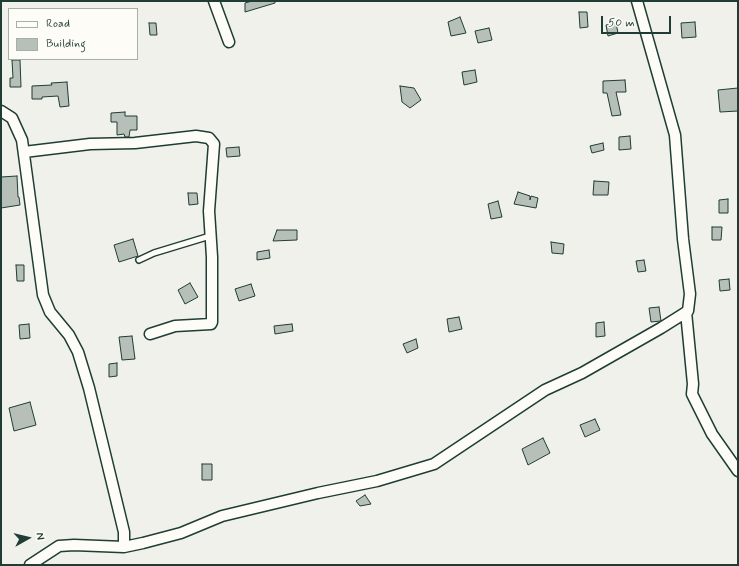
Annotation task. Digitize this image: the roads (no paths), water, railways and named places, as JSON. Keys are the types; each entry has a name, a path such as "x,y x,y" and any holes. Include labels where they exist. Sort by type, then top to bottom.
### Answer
{"street":[{"path":"214,1 229,42"},
{"path":"637,1 675,135 683,239 690,294 686,312 693,384 692,394 712,434 738,471"},
{"path":"1,111 12,118 22,140 43,295 50,312 69,335 78,352 89,388 124,532 124,546"},
{"path":"24,152 90,144 135,143 196,136 209,138 214,144 209,211 212,322 211,324 175,326 150,334"},
{"path":"30,565 59,546 74,544 124,546 181,533 222,516 318,493 377,481 434,464 545,390 582,373 686,312"}],"lane":[{"path":"139,260 154,253 210,236"}]}
